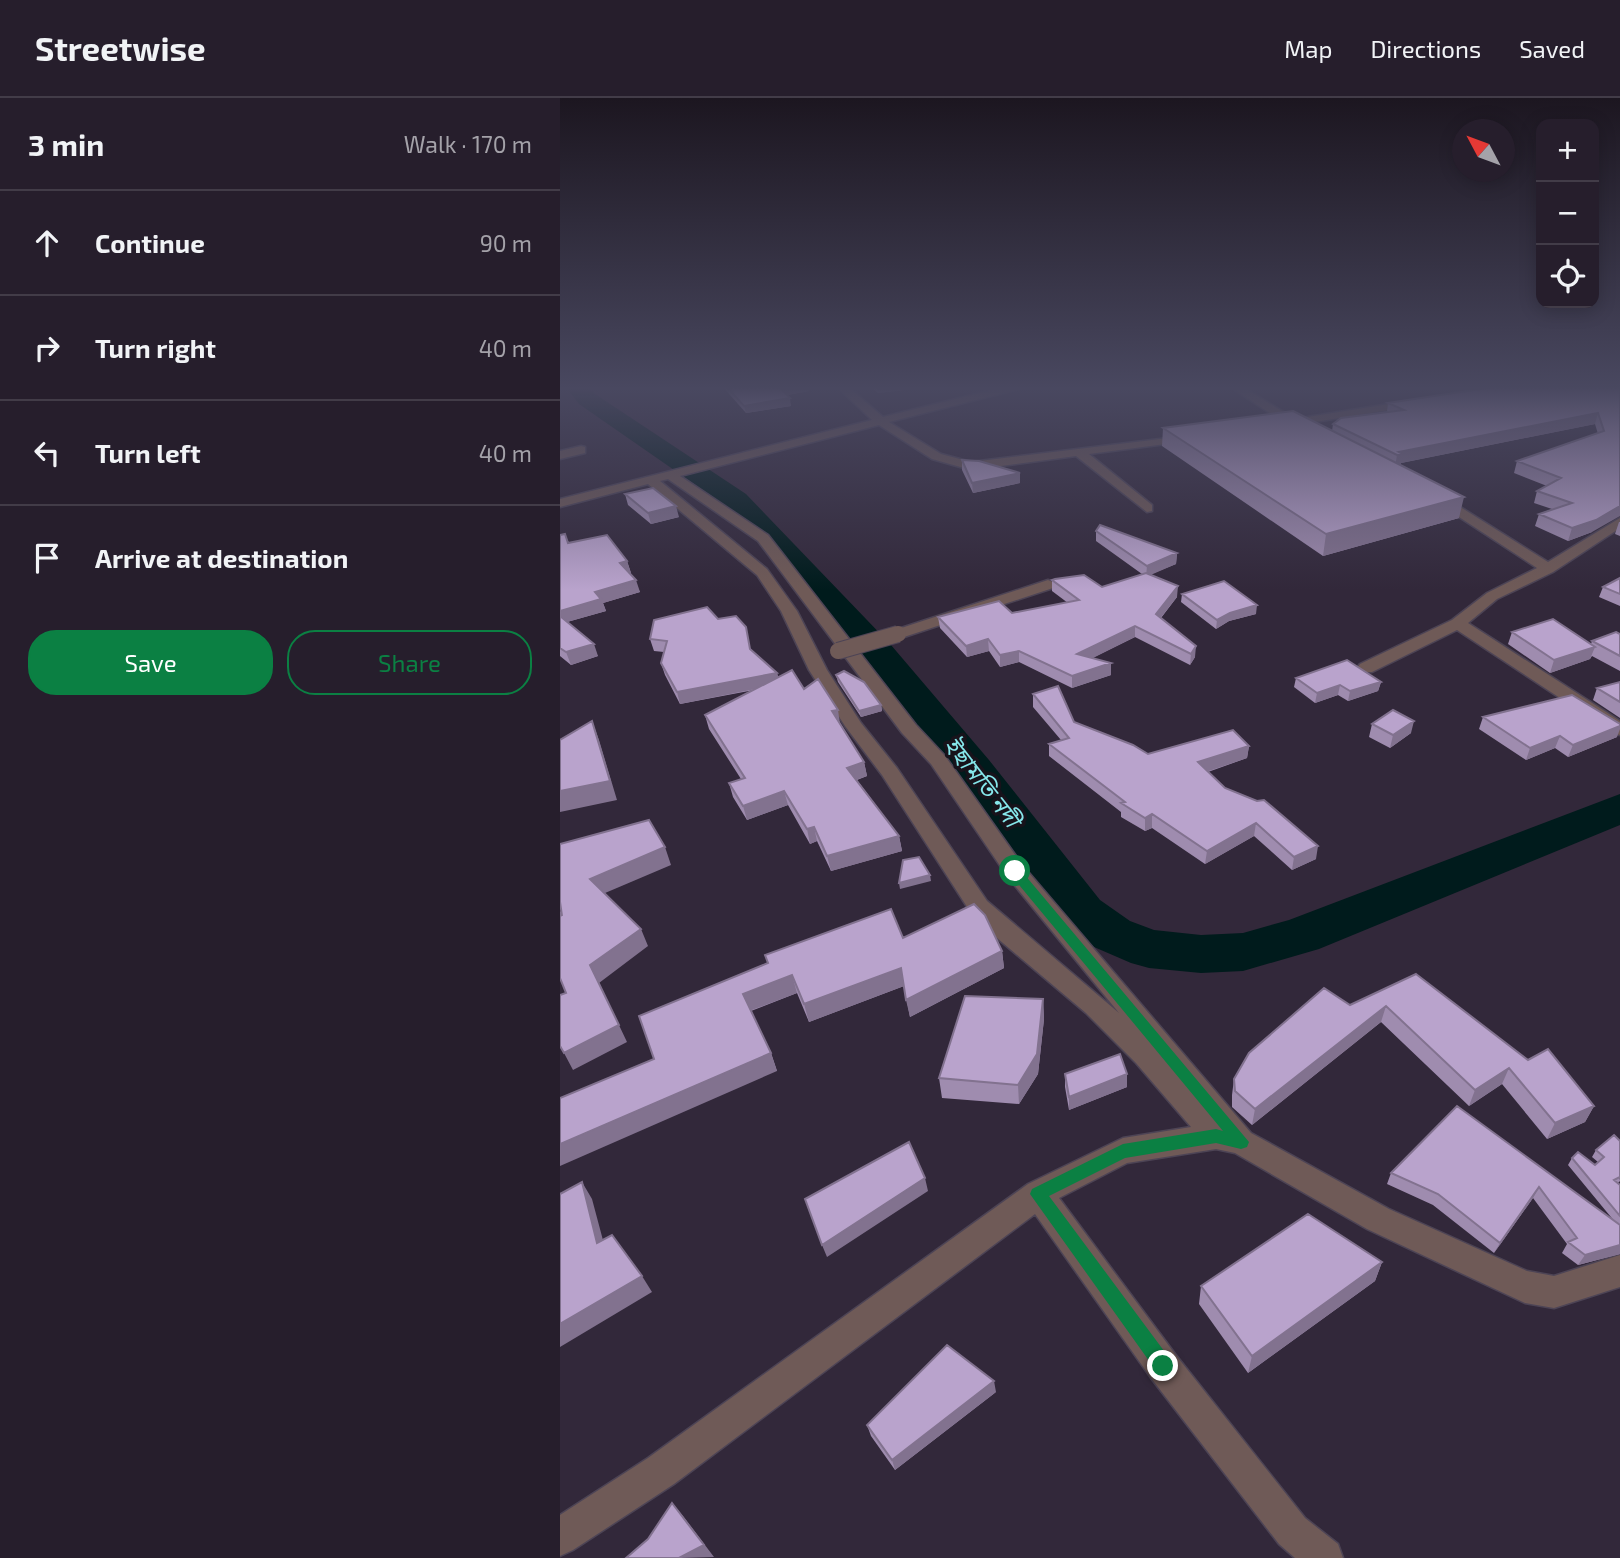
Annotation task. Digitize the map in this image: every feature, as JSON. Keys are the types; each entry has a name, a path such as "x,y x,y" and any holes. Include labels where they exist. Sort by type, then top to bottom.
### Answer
{"street":[{"path":"560,503 749,454"},
{"path":"931,454 954,465 971,466 1063,454"},
{"path":"1082,454 1147,508"},
{"path":"660,477 762,572 789,611 812,657 854,726 890,772 979,907 1004,932 1095,1006 1229,1139 1378,1220 1525,1287 1554,1292 1620,1271"},
{"path":"660,477 763,538 909,729 938,760 1015,871 1229,1139"},
{"path":"1422,489 1457,507 1548,569"},
{"path":"1366,668 1458,623 1492,597 1548,569 1620,522"},
{"path":"812,657 898,634 1048,586"},
{"path":"1458,623 1620,729"},
{"path":"560,1537 661,1471 1038,1194 1123,1151 1229,1139"},
{"path":"1038,1194 1163,1366 1292,1531 1324,1558"}],"building":[{"path":"1203,454 1379,454 1464,497 1326,534"},
{"path":"1537,454 1620,454 1620,506 1596,520 1572,528 1539,514 1572,503 1537,491 1561,478 1517,461"},
{"path":"962,460 979,461 1020,473 972,483"},
{"path":"653,488 676,506 648,513 625,494"},
{"path":"1100,525 1177,553 1147,566 1096,531"},
{"path":"565,534 568,543 607,535 627,561 620,563 636,580 595,592 601,599 560,611 560,535"},
{"path":"1146,573 1178,586 1156,614 1196,646 1191,654 1135,626 1077,654 1111,663 1072,676 1019,651 1000,655 988,639 966,646 938,617 999,601 1012,613 1079,600 1052,580 1055,579 1084,575 1102,587"},
{"path":"1620,578 1620,594 1603,587"},
{"path":"1224,581 1257,605 1217,620 1182,594"},
{"path":"707,607 718,619 736,616 746,627 750,649 777,673 677,692 661,663 667,641 650,639 654,620"},
{"path":"560,616 594,644 566,652 560,648"},
{"path":"1553,619 1595,647 1554,660 1512,632"},
{"path":"1616,632 1620,634 1620,656 1592,641"},
{"path":"1347,660 1381,682 1350,691 1340,685 1317,693 1296,678"},
{"path":"792,670 804,689 818,679 838,710 832,711 864,762 847,768 899,836 827,856 814,827 807,829 784,791 743,806 729,783 745,778 705,715"},
{"path":"844,671 864,682 881,705 859,711 836,675"},
{"path":"1620,682 1620,702 1597,688"},
{"path":"1058,686 1074,722 1133,745 1148,754 1233,730 1249,746 1198,762 1225,788 1257,801 1264,800 1318,846 1294,857 1256,823 1207,851 1152,814 1145,818 1121,803 1125,802 1049,744 1069,738 1033,694"},
{"path":"1572,695 1620,726 1573,745 1560,736 1530,748 1483,717"},
{"path":"1393,710 1414,721 1393,735 1372,724"},
{"path":"592,721 610,781 560,791 560,740"},
{"path":"649,820 665,847 590,879 641,929 590,965 619,1025 564,1053 560,1046 560,995 566,993 560,978 560,844"},
{"path":"919,857 930,875 899,883 903,860"},
{"path":"974,904 985,915 1002,951 906,1000 901,968 804,1004 792,975 743,994 771,1053 560,1144 560,1098 654,1059 639,1016 768,963 765,955 891,909 903,938"},
{"path":"1416,974 1528,1060 1548,1049 1594,1106 1555,1123 1509,1068 1475,1090 1386,1006 1255,1109 1235,1091 1234,1079 1249,1053 1324,988 1350,1005"},
{"path":"965,996 1043,999 1037,1054 1018,1085 939,1078"},
{"path":"1120,1054 1127,1074 1069,1097 1065,1074"},
{"path":"1457,1106 1620,1225 1620,1245 1585,1255 1568,1242 1577,1238 1539,1187 1500,1243 1438,1194 1391,1173"},
{"path":"1614,1135 1620,1141 1620,1177 1614,1180 1620,1185 1620,1216 1572,1158 1578,1152 1595,1165 1604,1157 1596,1150"},
{"path":"909,1142 925,1178 822,1245 805,1199"},
{"path":"582,1182 597,1243 612,1235 642,1276 560,1324 560,1194"},
{"path":"1308,1214 1382,1262 1252,1356 1201,1286"},
{"path":"947,1345 994,1381 892,1460 867,1425"},
{"path":"672,1503 704,1545 679,1558 626,1558 648,1539"}],"waterway":[{"name":"ইছামতি নদী","path":"668,454 736,500 878,653 974,769 1082,913 1112,934 1149,949 1201,954 1243,952 1301,936 1620,808"}],"route":[{"path":"1015,871 1241,1142 1216,1136 1123,1151 1038,1194 1163,1366"}]}
